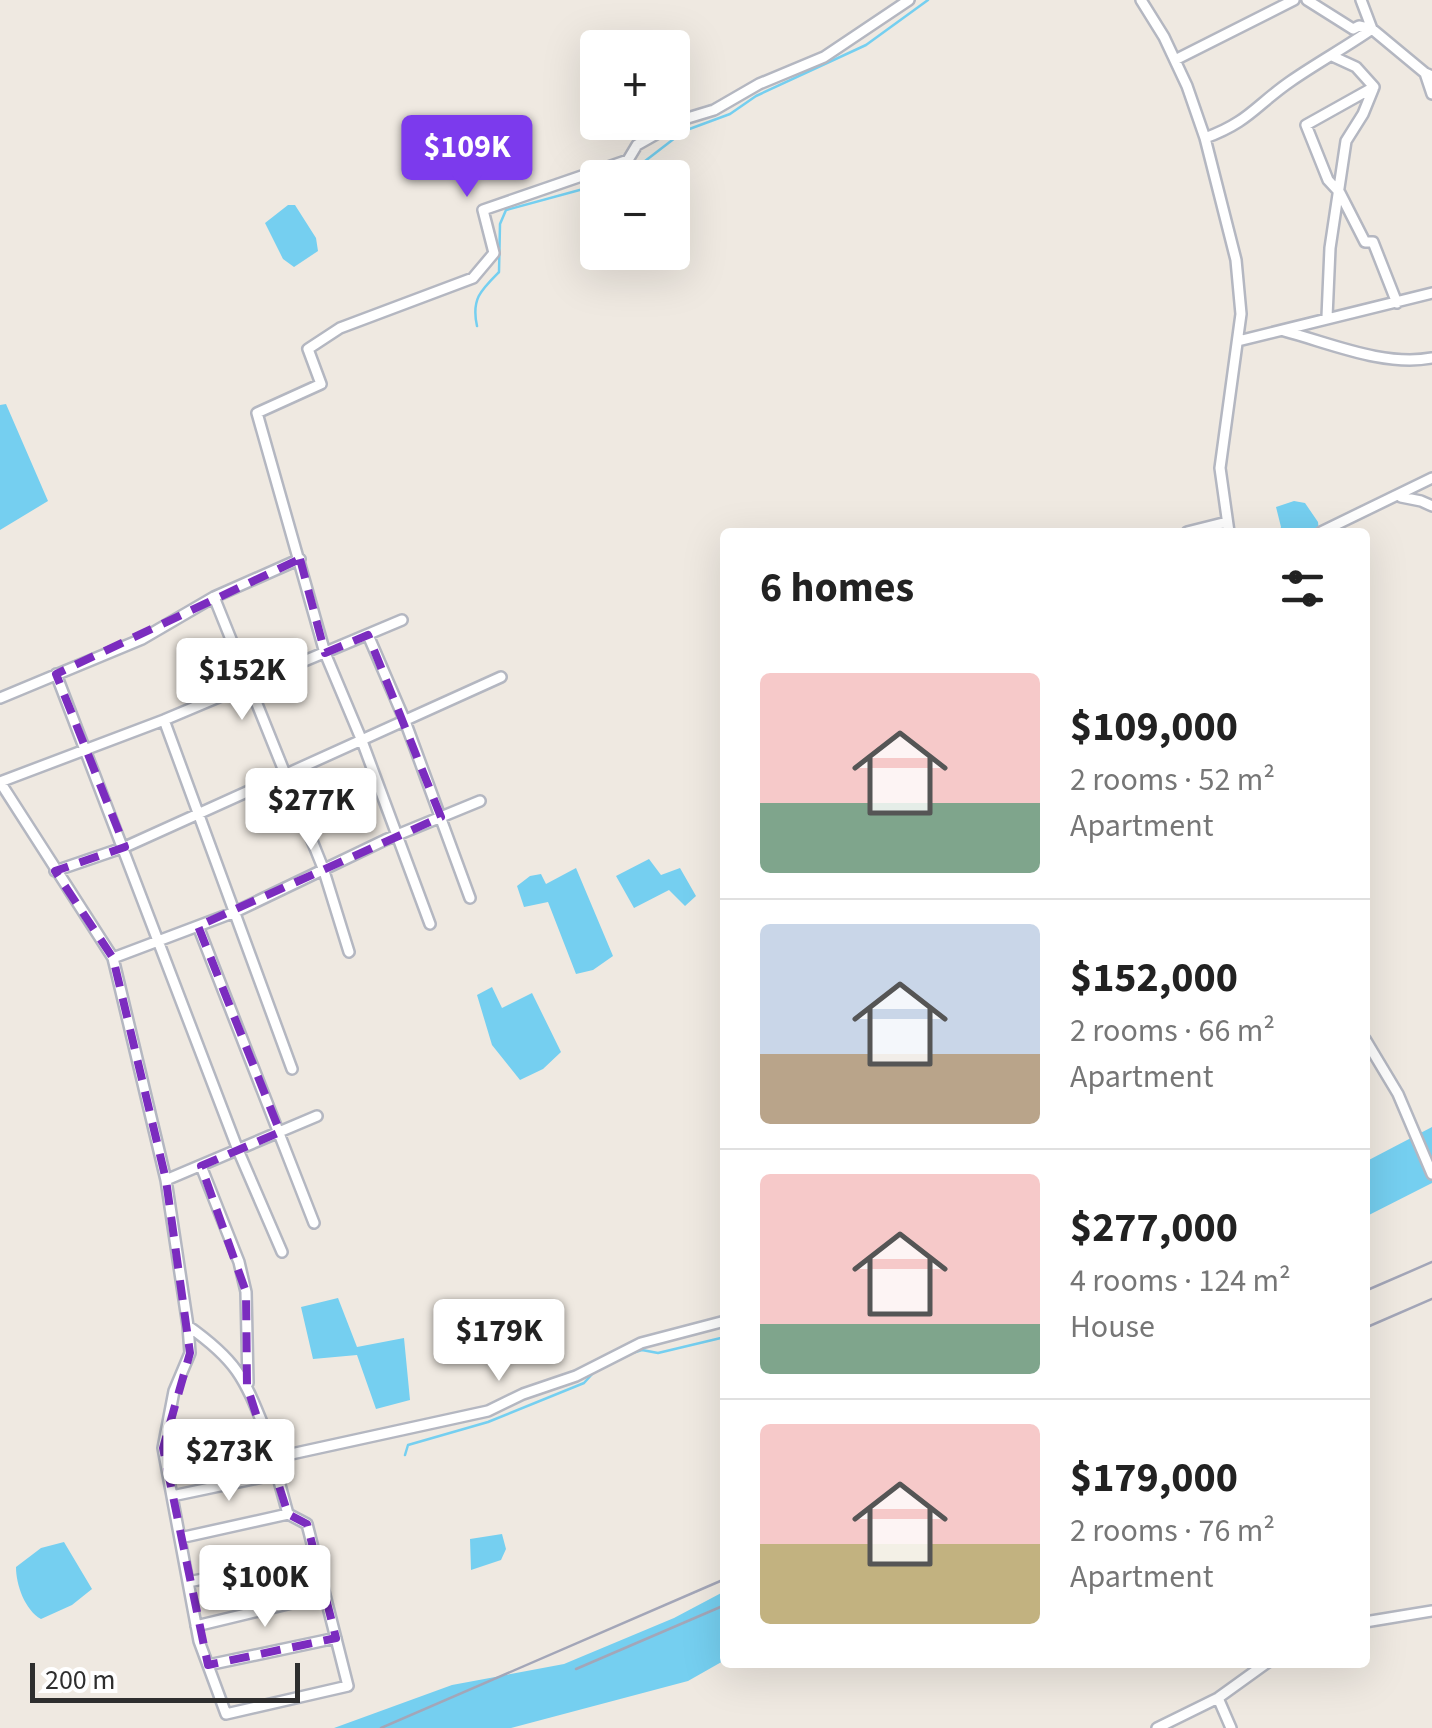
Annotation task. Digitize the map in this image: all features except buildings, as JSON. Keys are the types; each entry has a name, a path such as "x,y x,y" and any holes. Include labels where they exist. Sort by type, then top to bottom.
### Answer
{"street":[{"path":"430,924 325,652 257,413 321,384 308,349 340,328 474,278 494,253 484,210 628,160 638,145 681,120 726,104 759,84 824,58 909,0"},
{"path":"1141,0 1175,60 1205,138 1236,260 1241,314 1220,468 1228,527"},
{"path":"1175,60 1294,0"},
{"path":"1307,0 1353,29 1372,29 1428,75 1432,94"},
{"path":"1361,0 1372,29"},
{"path":"1205,138 1250,116 1289,82 1372,29"},
{"path":"1332,56 1356,67 1374,87"},
{"path":"1328,317 1330,248 1346,141 1374,87"},
{"path":"1374,87 1306,125 1328,180 1340,193 1365,242 1373,242 1397,303"},
{"path":"1238,341 1432,293"},
{"path":"1280,330 1410,362 1432,358"},
{"path":"1328,528 1432,478"},
{"path":"1398,497 1432,506"},
{"path":"0,698 142,640 214,597 300,559"},
{"path":"214,597 323,868 349,952"},
{"path":"180,1538 288,1514 307,1524 348,1686 226,1714 196,1626 163,1448 174,1392 190,1354 188,1326 166,1180 113,958 0,782 164,720 402,620"},
{"path":"368,634 406,721 470,898"},
{"path":"56,674 238,1150 282,1252"},
{"path":"55,871 125,847 502,677"},
{"path":"164,720 292,1069"},
{"path":"113,958 235,912 323,868 480,801"},
{"path":"198,926 314,1223"},
{"path":"1370,1055 1398,1094 1432,1174"},
{"path":"166,1180 317,1116"},
{"path":"202,1166 239,1262 246,1292 248,1386"},
{"path":"273,1458 488,1411 576,1376 642,1344 720,1322"},
{"path":"188,1326 224,1352 248,1386 266,1430 288,1514"},
{"path":"163,1448 266,1430"},
{"path":"172,1496 278,1474"},
{"path":"188,1582 315,1556"},
{"path":"196,1626 325,1595"},
{"path":"1370,1621 1432,1611"},
{"path":"208,1665 336,1638"},
{"path":"1157,1728 1218,1698 1260,1668"},
{"path":"1218,1698 1231,1728"}],"highlighted area":[{"path":"300,559 325,653 368,635 441,817 198,926 280,1132 201,1166 246,1292 247,1386 288,1514 307,1524 336,1638 208,1665 163,1448 190,1353 166,1180 113,958 55,871 125,847 56,674"}],"water":[{"path":"288,205 295,205 316,238 318,251 294,267 283,259 265,223"},
{"path":"6,404 48,501 0,530 0,405"},
{"path":"1294,501 1305,503 1319,528 1281,528 1276,507"},
{"path":"649,859 661,875 680,868 696,896 685,906 669,890 634,908 616,876"},
{"path":"576,868 613,956 593,970 576,974 548,902 524,907 517,886 530,876 541,874 546,884"},
{"path":"492,987 502,1008 532,993 561,1052 543,1069 520,1080 492,1045 477,995"},
{"path":"1432,1127 1432,1183 1370,1214 1370,1159"},
{"path":"338,1298 357,1347 404,1338 410,1400 376,1409 357,1355 313,1359 301,1307"},
{"path":"502,1534 506,1549 501,1560 471,1570 470,1539"},
{"path":"64,1542 92,1589 72,1605 41,1619 22,1596 16,1567 41,1548"},
{"path":"720,1594 720,1663 688,1681 511,1728 334,1728 452,1685 564,1664 674,1618"}],"waterway":[{"path":"646,160 684,131 730,114 756,96 866,45 928,0"},
{"path":"477,326 475,309 479,296 499,272 500,224 506,210 580,190"},
{"path":"629,1354 642,1350 658,1353 720,1338"},
{"path":"405,1455 408,1445 488,1422 584,1383 594,1372 618,1360"}],"railway":[{"path":"1370,1289 1432,1262"},
{"path":"1370,1326 1432,1299"},
{"path":"381,1728 720,1581"},
{"path":"576,1669 720,1607"}]}
